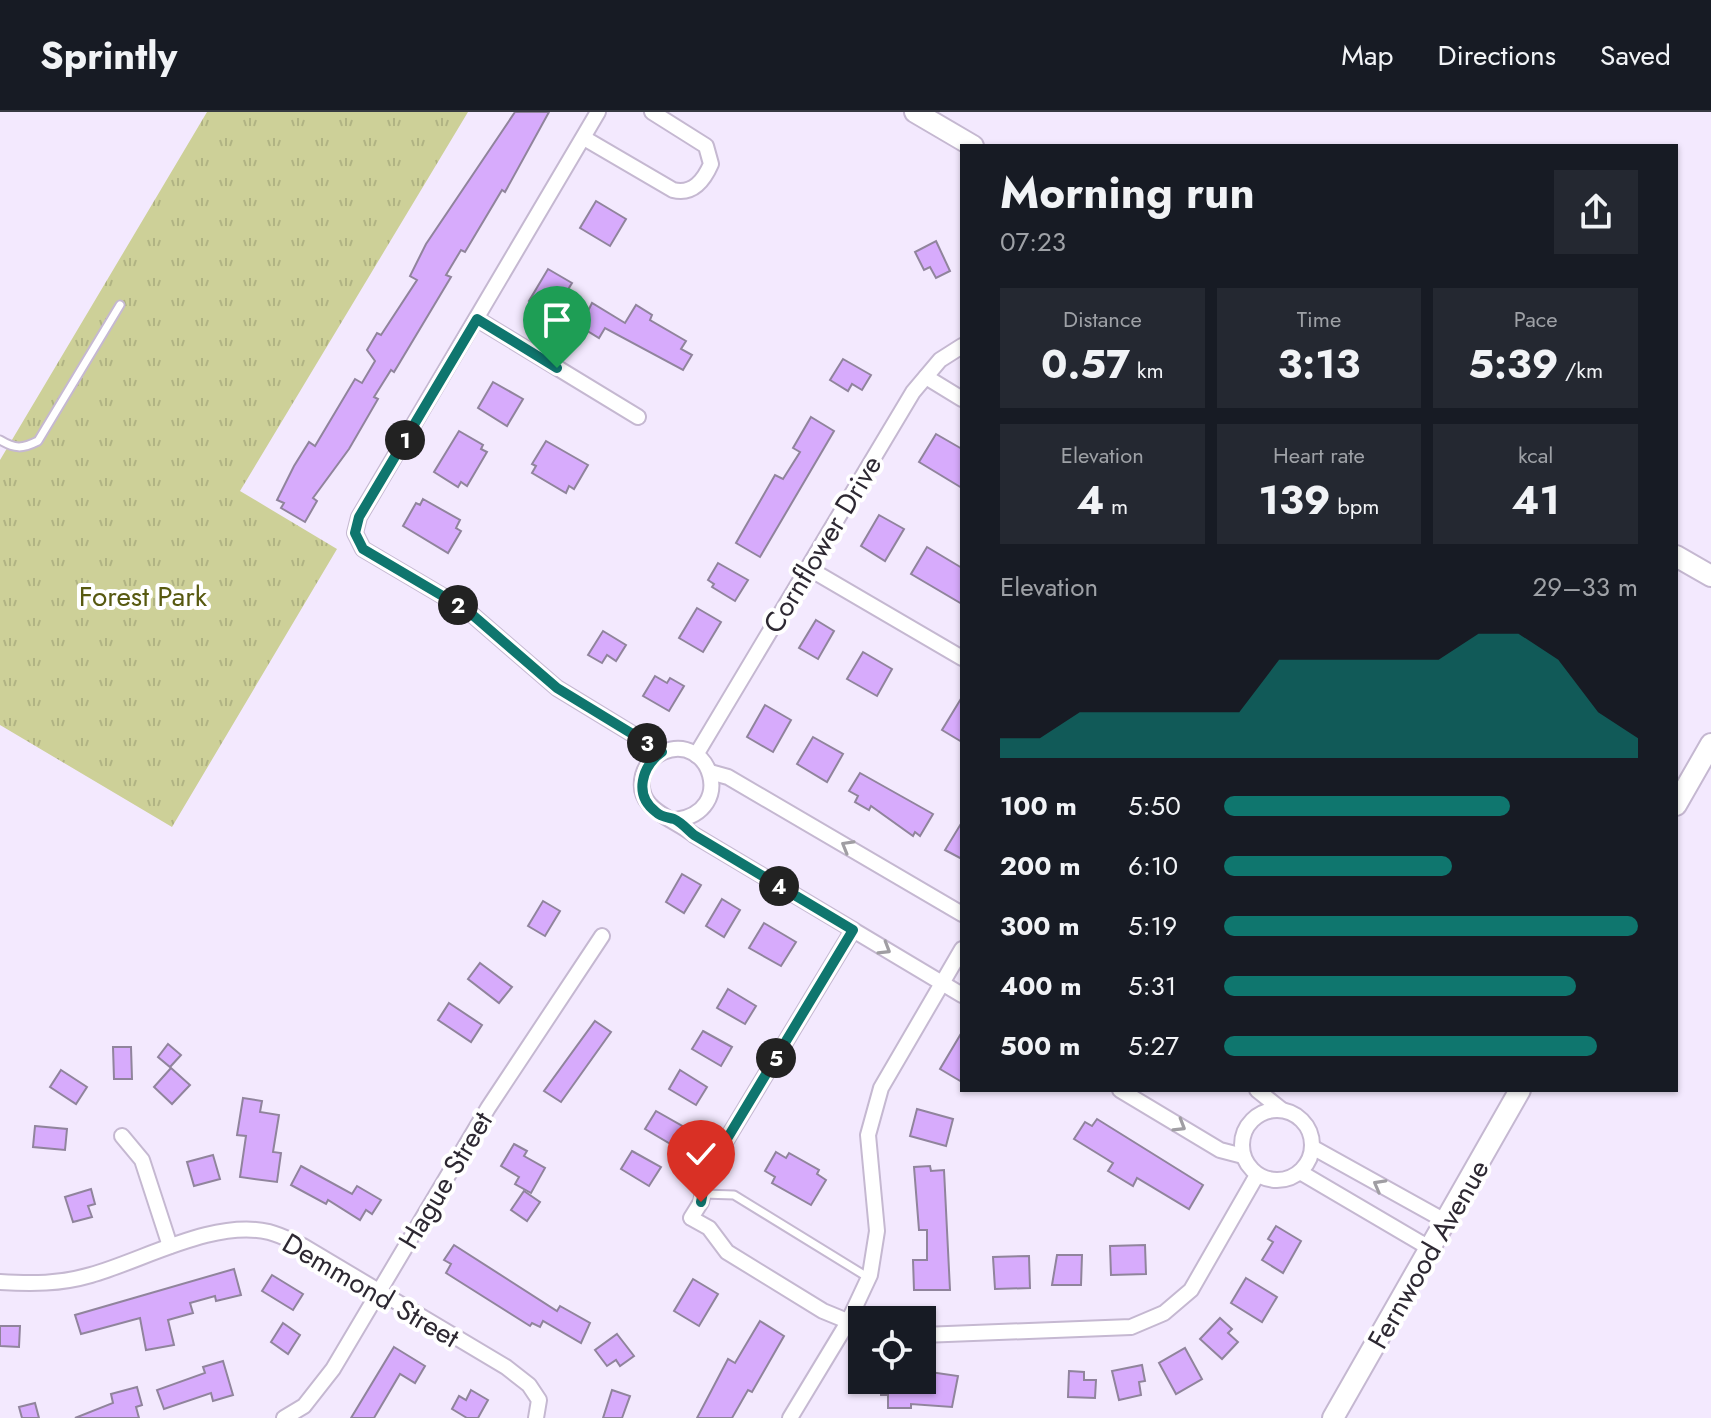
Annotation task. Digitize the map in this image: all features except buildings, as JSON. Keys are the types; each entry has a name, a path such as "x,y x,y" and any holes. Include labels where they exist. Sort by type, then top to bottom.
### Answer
{"street":[{"path":"598,112 359,517 355,533 363,549 468,611 557,688 662,752"},
{"path":"584,138 665,186 688,190 702,182 711,164 710,155 698,139 652,112"},
{"path":"915,112 970,144"},
{"path":"477,319 638,417"},
{"name":"Cornflower Drive","path":"696,755 913,392 940,360 960,347"},
{"path":"926,377 960,398"},
{"path":"1678,557 1711,576"},
{"path":"808,568 960,657"},
{"path":"1678,802 1711,744"},
{"path":"676,820 698,813 706,805 712,783 710,772 696,755 673,749 662,752 645,769 642,792 655,812 676,820 694,835 960,994"},
{"path":"710,772 728,777 960,913"},
{"path":"848,1321 823,1311 727,1252 709,1228 691,1218 703,1194 707,1172 853,930"},
{"name":"Hague Street","path":"284,1418 304,1406 333,1369 488,1108 602,936"},
{"path":"860,1306 877,1231 868,1135 881,1088 960,952"},
{"path":"1123,1092 1220,1150 1243,1156"},
{"path":"1260,1092 1302,1121 1309,1130 1312,1147 1308,1163 1300,1172 1279,1181 1257,1175 1243,1156 1244,1133 1250,1122 1259,1114 1282,1110"},
{"name":"Fernwood Avenue","path":"1333,1418 1519,1092"},
{"path":"122,1136 142,1160 170,1246"},
{"path":"1312,1147 1447,1222"},
{"path":"1300,1172 1431,1249"},
{"path":"936,1334 1131,1327 1164,1313 1191,1290 1257,1175"},
{"name":"Demmond Street","path":"0,1282 47,1284 92,1275 170,1246 226,1232 267,1232 303,1246 506,1367 529,1385 539,1400 536,1418"},
{"path":"790,1418 848,1334"}],"lane":[{"path":"0,440 13,448 24,448 38,441 120,305"},
{"path":"703,1194 734,1195 869,1278"}],"green space":[{"name":"Forest Park","path":"207,112 468,112 240,491 337,549 172,827 0,725 0,460"}],"route":[{"path":"557,368 477,319 359,517 355,533 363,549 468,611 557,688 662,752 652,759 642,780 642,792 655,812 676,820 694,835 853,930 707,1172 701,1202"}]}
